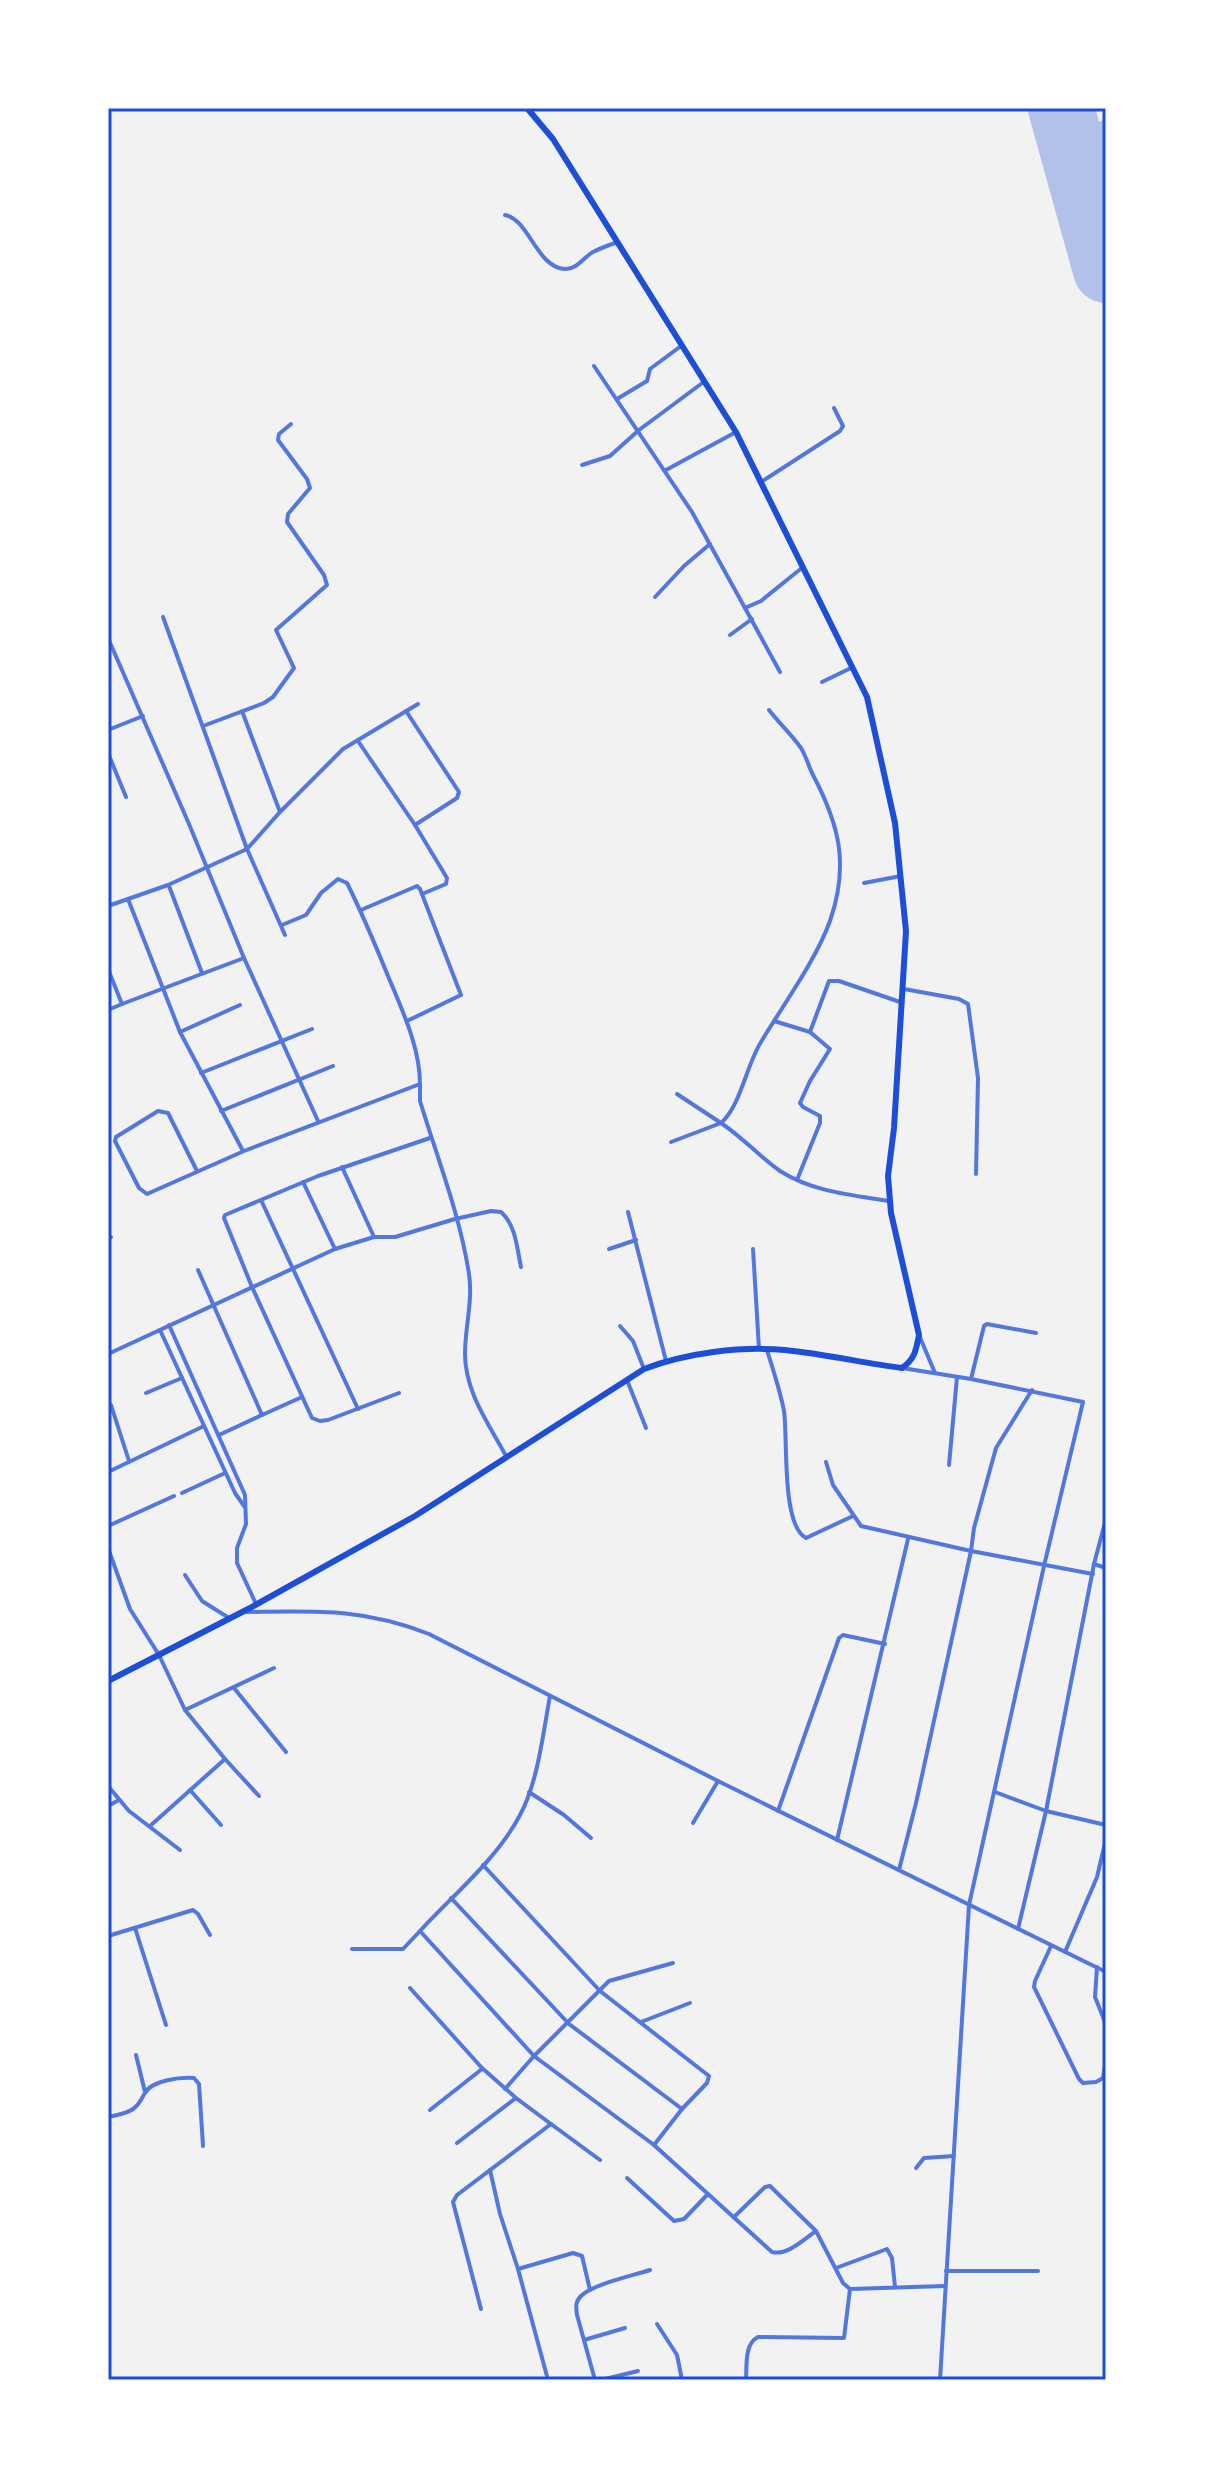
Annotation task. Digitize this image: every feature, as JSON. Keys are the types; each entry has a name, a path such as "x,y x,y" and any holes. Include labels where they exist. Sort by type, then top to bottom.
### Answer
{"main road":[{"path":"108,1681 242,1612 415,1516 644,1369 666,1361 719,1352 763,1350 813,1354 902,1368 914,1357 919,1335 898,1251 888,1176 894,1128 906,931 895,823 867,697 736,432 553,139 527,108"}],"street":[{"path":"505,215 513,216 529,240 549,261 564,269 571,268 594,251 618,242"},
{"path":"617,399 647,381 650,369 681,346"},
{"path":"594,366 666,470 780,672"},
{"path":"582,465 610,456 639,430 705,381"},
{"path":"761,482 842,429 834,408"},
{"path":"203,726 270,700 293,673 294,665 276,630 327,585 324,575 287,522 288,514 310,488 307,479 278,440 279,434 291,424"},
{"path":"666,470 736,432"},
{"path":"655,597 710,544"},
{"path":"745,608 761,601 803,567"},
{"path":"163,617 247,849 285,935"},
{"path":"730,635 752,619"},
{"path":"108,638 208,867 244,958 318,1121"},
{"path":"822,682 853,667"},
{"path":"108,906 168,885 247,849 343,749 418,704"},
{"path":"671,1142 721,1123 729,1116 750,1059 810,960 829,923 838,891 841,866 839,841 828,801 801,748 769,710"},
{"path":"242,711 280,812"},
{"path":"406,711 459,792 457,798 415,825"},
{"path":"108,730 143,716"},
{"path":"358,741 448,880 446,884 422,894"},
{"path":"108,753 126,797"},
{"path":"864,883 901,876"},
{"path":"281,925 306,915 321,893 338,879 347,883 361,910 407,1021 420,1073 420,1101 455,1219 470,1286 465,1353 469,1384 507,1458"},
{"path":"168,885 202,973"},
{"path":"361,910 414,886 419,887 422,894 461,995 407,1021"},
{"path":"128,899 180,1032 244,1151"},
{"path":"108,1010 244,958"},
{"path":"108,969 122,1004"},
{"path":"810,1032 829,981 839,981 902,1003"},
{"path":"904,989 959,999 968,1004 978,1078 976,1174"},
{"path":"180,1032 240,1005"},
{"path":"773,1021 810,1032 830,1049 800,1103 820,1116 820,1123 797,1180"},
{"path":"201,1073 312,1029"},
{"path":"221,1111 333,1066"},
{"path":"197,1171 164,1110 116,1137 115,1141 133,1176 145,1193 318,1121 420,1084"},
{"path":"677,1094 738,1134 780,1171 797,1180 820,1190 889,1201"},
{"path":"399,1393 320,1421 312,1418 252,1287 224,1216 302,1182 431,1138"},
{"path":"342,1167 374,1237"},
{"path":"302,1182 335,1249"},
{"path":"261,1200 358,1409"},
{"path":"108,1354 335,1249 374,1237 395,1237 491,1211 506,1215 513,1230 521,1267"},
{"path":"628,1212 666,1361"},
{"path":"609,1249 636,1240"},
{"path":"753,1249 763,1350 784,1410 787,1498 800,1534 806,1538 853,1516"},
{"path":"198,1270 262,1415"},
{"path":"169,1325 245,1495 246,1524 236,1556 256,1604"},
{"path":"620,1326 633,1341 644,1369"},
{"path":"971,1379 984,1326 1036,1333"},
{"path":"160,1330 225,1473 245,1508"},
{"path":"919,1335 935,1373"},
{"path":"902,1368 1083,1402 969,1905 940,2380"},
{"path":"949,1465 957,1377"},
{"path":"146,1393 182,1378"},
{"path":"627,1380 646,1428"},
{"path":"899,1870 974,1528 996,1448 1032,1390"},
{"path":"219,1435 302,1397"},
{"path":"111,1405 129,1461"},
{"path":"108,1472 204,1426"},
{"path":"826,1462 829,1477 863,1527 1093,1574"},
{"path":"182,1493 225,1473"},
{"path":"108,1526 174,1496"},
{"path":"1018,1929 1046,1811 1094,1564 1106,1519"},
{"path":"837,1840 908,1538"},
{"path":"108,1548 130,1609 159,1655 185,1710 259,1796"},
{"path":"1094,1564 1106,1568"},
{"path":"185,1575 202,1601 229,1618"},
{"path":"242,1612 333,1611 373,1616 429,1634 778,1811 1106,1972"},
{"path":"778,1811 839,1638 843,1635 885,1644"},
{"path":"185,1710 274,1668"},
{"path":"234,1688 286,1752"},
{"path":"352,1949 403,1949 483,1865 520,1816 529,1792 550,1696"},
{"path":"150,1826 225,1759"},
{"path":"693,1823 718,1781"},
{"path":"108,1786 137,1818 180,1850"},
{"path":"190,1790 221,1825"},
{"path":"529,1792 591,1838"},
{"path":"995,1792 1046,1811 1106,1825"},
{"path":"108,1806 119,1800"},
{"path":"1065,1952 1097,1877 1106,1839"},
{"path":"483,1865 600,1991 709,2076 707,2083 654,2145"},
{"path":"451,1898 569,2024 682,2109"},
{"path":"108,1936 193,1910 210,1935"},
{"path":"135,1927 166,2025"},
{"path":"420,1931 534,2056 654,2145 772,2252 778,2254 816,2231"},
{"path":"1051,1946 1034,1987 1079,2079 1088,2083 1103,2078 1106,2060"},
{"path":"505,2089 609,1981 673,1963"},
{"path":"1097,1967 1095,1997 1105,2022"},
{"path":"410,1988 505,2089 600,2160"},
{"path":"641,2022 690,2003"},
{"path":"136,2055 145,2092"},
{"path":"430,2110 482,2068"},
{"path":"108,2117 130,2112 145,2092 159,2083 186,2077 197,2080 203,2146"},
{"path":"457,2143 516,2098"},
{"path":"481,2309 453,2202 457,2195 551,2124"},
{"path":"916,2168 924,2158 954,2156"},
{"path":"490,2170 548,2380"},
{"path":"627,2178 674,2221 684,2219 708,2194"},
{"path":"733,2217 765,2187 770,2186 816,2231 843,2283 850,2289 946,2286"},
{"path":"836,2268 887,2249 892,2258 895,2287"},
{"path":"518,2269 578,2253 582,2256 590,2290"},
{"path":"638,2371 598,2380 576,2306 582,2295 590,2290 650,2270"},
{"path":"946,2271 1038,2271"},
{"path":"746,2380 749,2347 752,2340 758,2337 844,2338 850,2289"},
{"path":"657,2324 677,2355 682,2380"},
{"path":"584,2340 625,2328"}],"taxiway":[{"path":"1084,192 1090,158 1106,133"}],"runway":[{"path":"1061,108 1106,270"}]}
